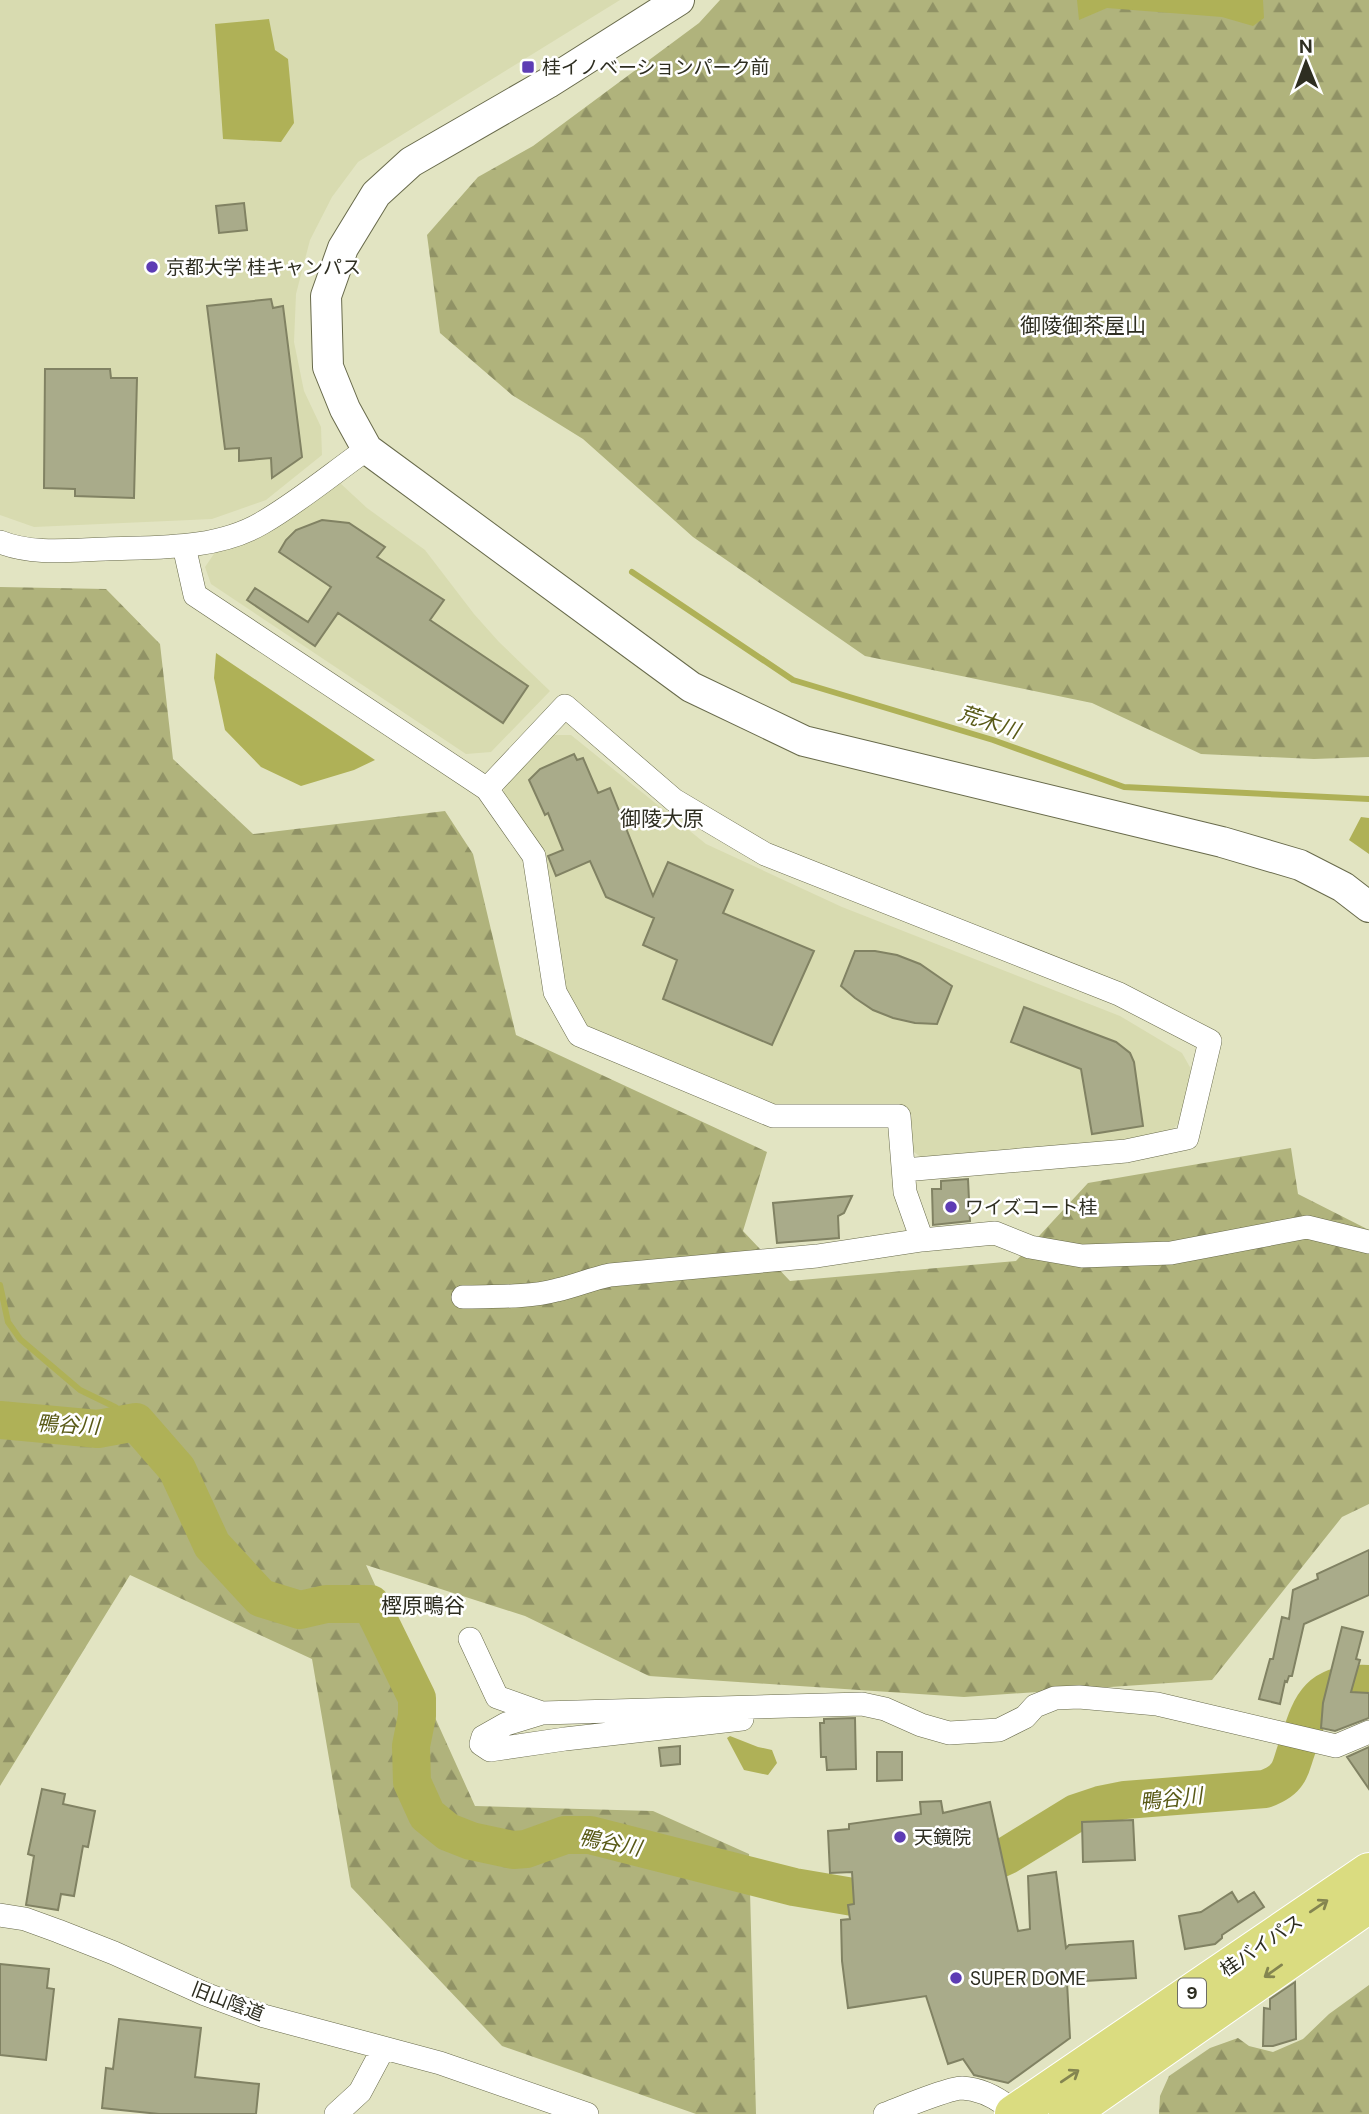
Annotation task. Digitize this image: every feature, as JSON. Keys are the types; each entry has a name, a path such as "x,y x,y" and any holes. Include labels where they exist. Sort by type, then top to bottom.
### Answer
{"highway":[{"name":"桂バイパス","path":"1015,2113 1369,1872"},
{"name":"桂バイパス","path":"1068,2114 1369,1903"}],"street":[{"path":"679,0 548,83 411,162 376,194 343,248 326,296 328,367 345,409 367,449 691,687 755,719 818,744 1222,842 1300,865 1343,887 1369,907"},
{"path":"0,542 13,547 55,551 184,546 231,537 262,524 367,449"},
{"path":"184,546 195,595 487,789 534,856 555,992 579,1035 773,1116 899,1116 905,1192 922,1240"},
{"path":"487,789 565,706 674,800 765,853 1119,994 1210,1041 1187,1138 1126,1151 904,1170"},
{"path":"463,1297 534,1294 610,1275 817,1256 922,1240 995,1233 1030,1247 1082,1256 1171,1253 1307,1227 1369,1242"},
{"path":"470,1639 497,1697 541,1713"},
{"path":"787,1705 734,1721 565,1738 491,1750 481,1744 483,1737 506,1724 541,1713 787,1705 862,1704 885,1709 921,1726 949,1732 999,1730 1025,1717 1035,1706 1055,1698 1079,1697 1157,1704 1336,1746 1369,1732"},
{"name":"旧山陰道","path":"0,1915 24,1919 114,1953 264,2017 440,2063 587,2114"},
{"path":"336,2114 360,2092 383,2049"},
{"path":"885,2114 960,2088 978,2090 1003,2102 1015,2113"}],"shaded area":[{"name":"京都大学 桂キャンパス","path":"0,0 620,0 358,162 332,197 310,240 296,294 294,342 304,391 321,427 322,455 266,500 212,519 34,527 0,515"},
{"path":"1077,0 1263,0 1264,18 1253,26 1222,17 1107,8 1079,20"},
{"path":"269,19 275,50 288,59 294,123 281,142 223,139 215,24"},
{"path":"334,483 340,483 367,508 425,550 474,614 550,691 491,752 466,754 211,584 205,567 218,548 250,540 274,530"},
{"path":"216,653 375,760 354,770 301,786 261,767 225,730 214,678"},
{"path":"549,735 571,735 706,844 842,907 1120,1016 1182,1053 1191,1069 1181,1121 1168,1133 1117,1144 922,1158 910,1149 905,1109 765,1104 583,1027 564,996 543,856 503,800 505,780"},
{"path":"1361,817 1369,818 1369,854 1349,840"},
{"path":"730,1736 772,1750 777,1763 768,1775 744,1770 727,1738"}],"green space":[{"path":"720,0 1369,0 1369,757 1314,759 1201,754 1092,703 865,656 693,537 583,439 512,395 440,333 427,235 478,177 533,146 699,23"},
{"path":"0,587 106,589 160,644 173,759 253,834 445,811 473,854 516,1035 767,1152 743,1231 790,1281 1016,1261 1088,1183 1291,1148 1298,1194 1369,1230 1369,1504 1342,1517 1212,1680 964,1697 649,1676 525,1616 366,1565 475,1806 653,1811 749,1854 756,2114 696,2114 502,2046 351,1887 312,1659 130,1575 0,1786"},
{"path":"1369,1985 1369,2114 1159,2114 1160,2096 1169,2076 1210,2048 1238,2038 1249,2046 1273,2052 1303,2039 1329,2014"}],"building":[{"path":"244,203 247,230 219,233 216,206"},
{"path":"271,299 273,308 283,306 302,457 272,478 271,458 239,461 239,448 225,449 207,306"},
{"path":"45,369 110,369 111,378 137,378 134,498 75,496 75,489 44,488"},
{"path":"322,520 349,523 385,547 377,557 444,600 430,620 528,686 503,723 338,613 315,646 247,600 255,588 308,622 331,587 279,552 296,530"},
{"path":"574,754 577,760 583,758 598,793 610,788 653,896 668,862 733,890 723,913 814,951 772,1045 663,999 677,960 643,945 654,918 606,897 590,861 556,876 548,856 563,850 548,813 545,815 529,780 540,769"},
{"path":"855,951 897,955 920,964 952,986 937,1024 893,1018 873,1010 841,986"},
{"path":"1024,1007 1116,1042 1130,1053 1134,1062 1143,1126 1092,1134 1081,1069 1011,1042"},
{"name":"ワイズコート桂","path":"968,1179 970,1221 933,1225 932,1189 941,1189 941,1181"},
{"path":"852,1196 844,1213 838,1216 839,1238 777,1243 773,1203"},
{"path":"1369,1550 1369,1595 1304,1624 1292,1676 1285,1681 1280,1704 1259,1699 1270,1659 1273,1659 1282,1617 1289,1619 1293,1590 1318,1579 1317,1574"},
{"path":"1342,1627 1363,1632 1356,1659 1360,1660 1351,1692 1369,1693 1369,1718 1335,1731 1321,1728 1323,1703"},
{"path":"855,1718 856,1769 827,1770 826,1757 821,1757 820,1723 824,1723 824,1719"},
{"path":"680,1746 680,1764 661,1766 659,1748"},
{"path":"1369,1747 1369,1789 1347,1757"},
{"path":"877,1752 902,1752 902,1780 877,1781"},
{"path":"42,1789 65,1794 63,1804 95,1811 88,1847 83,1846 74,1896 61,1894 58,1910 26,1905 34,1856 28,1854"},
{"name":"SUPER DOME","path":"941,1801 943,1813 990,1802 1018,1931 1030,1929 1028,1876 1056,1872 1066,1948 1069,1945 1133,1941 1136,1978 1067,1982 1070,2038 1008,2083 974,2075 963,2059 948,2064 926,1996 848,2008 842,1961 841,1920 850,1919 848,1905 854,1904 852,1872 830,1873 828,1831 849,1829 849,1824 921,1814 920,1802"},
{"path":"1133,1820 1135,1860 1083,1862 1082,1822"},
{"path":"1232,1892 1238,1902 1254,1892 1264,1907 1222,1935 1215,1944 1185,1949 1179,1916 1201,1912"},
{"path":"0,1964 49,1969 47,1988 54,1989 46,2060 0,2055"},
{"path":"1295,1982 1296,2039 1263,2046 1264,2008 1270,2009 1270,1999"},
{"path":"119,2019 201,2028 195,2077 259,2084 256,2114 159,2114 102,2108 106,2068 113,2069"}],"waterway":[{"name":"荒木川","path":"632,572 793,680 993,740 1124,787 1369,799"},
{"path":"0,1285 8,1322 20,1339 80,1390 115,1407 136,1422"},
{"name":"鴨谷川","path":"0,1420 98,1429 136,1422 177,1469 212,1545 261,1598 300,1610 326,1604 371,1604 417,1698 417,1716 411,1746 412,1782 427,1815 448,1832 471,1841 513,1850 526,1849 565,1835 590,1835 794,1887 853,1897 902,1893 942,1885 1006,1856 1076,1813 1100,1805 1125,1800 1271,1787 1288,1772 1310,1712 1324,1693 1350,1684 1369,1684"}],"place":[{"name":"桂イノベーションパーク前","path":"528,67"},
{"name":"京都大学 桂キャンパス","path":"152,267"},
{"name":"ワイズコート桂","path":"951,1207"},
{"name":"天鏡院","path":"900,1837"},
{"name":"SUPER DOME","path":"956,1978"}],"district":[{"name":"御陵御茶屋山","path":"1083,326"},
{"name":"御陵大原","path":"662,819"},
{"name":"樫原鴫谷","path":"423,1606"}]}
